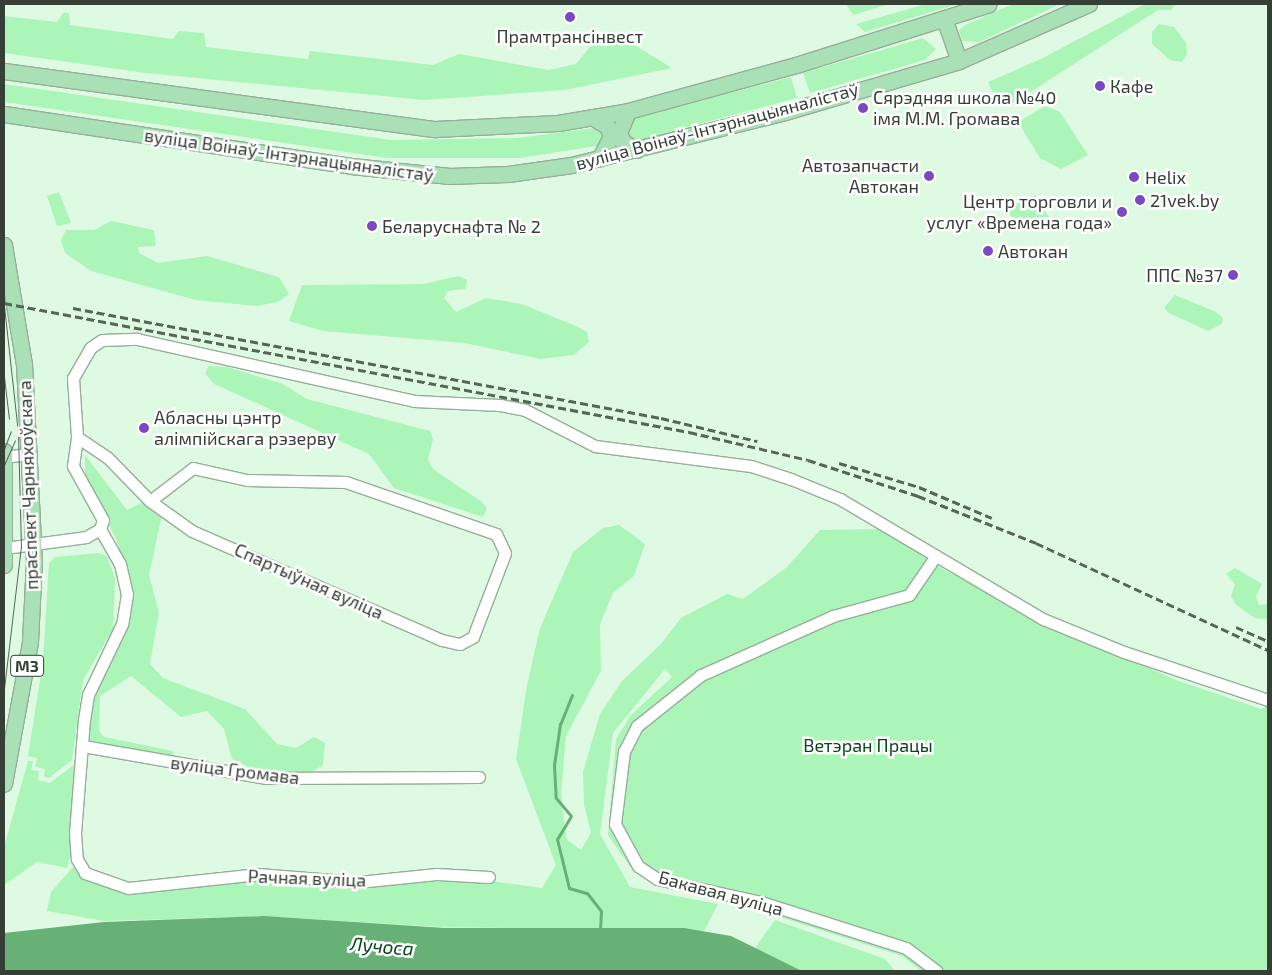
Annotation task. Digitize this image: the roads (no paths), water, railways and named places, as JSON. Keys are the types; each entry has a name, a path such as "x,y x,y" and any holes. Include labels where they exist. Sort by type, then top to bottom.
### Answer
{"main road":[{"path":"4,72 435,129 592,117 628,111 945,21 989,4"},
{"name":"вуліца Воінаў-Інтэрнацыяналістаў","path":"4,114 270,156 449,176 508,174 637,150 959,61 1089,4"},
{"path":"945,21 959,61"},
{"path":"628,111 619,133 623,142 637,150"},
{"path":"592,117 607,126 611,136 600,158"},
{"name":"праспект Чарняхоўскага","path":"4,244 24,364 34,545 30,642 4,784"},
{"name":"праспект Чарняхоўскага","path":"4,451 4,565"}],"street":[{"path":"5,548 86,537 100,529 103,520 73,466 77,437 71,402 78,366 102,340 137,339 414,401 476,401 525,410 595,446 751,466 840,499 935,557 1043,619 1124,652 1268,700"},
{"name":"Спартыўная вуліца","path":"77,437 107,457 150,502 192,531 460,644 473,637 504,546 496,534 346,482 247,480 193,468 150,502"},
{"path":"4,457 28,454"},
{"path":"83,746 88,695 122,624 127,594 120,564 100,529"},
{"name":"Бакавая вуліца","path":"935,557 909,595 833,616 701,675 637,726 624,751 615,824 638,866 657,879 761,902 906,948 936,971"},
{"name":"вуліца Громава","path":"83,746 266,778 479,777"},
{"name":"Рачная вуліца","path":"83,746 75,832 77,860 86,873 128,888 258,874 358,882 437,874 489,877"}],"water":[{"name":"Лучоса","path":"264,916 445,928 684,928 731,936 802,971 4,970 4,933 104,922"}],"waterway":[{"path":"572,695 560,724 554,765 556,798 571,816 557,839 569,888 587,893 601,911 600,931"}],"tram line":[{"path":"4,306 18,433 21,546 4,689"},
{"path":"4,377 9,419"},
{"path":"4,449 11,431"},
{"path":"4,465 15,440"}],"railway":[{"path":"4,303 689,432 808,460 918,496 1036,543 1268,650"},
{"path":"73,308 661,418 757,441"},
{"path":"839,463 919,487 992,518"},
{"path":"1236,627 1268,641"}],"place":[{"name":"Прамтрансінвест","path":"570,17"},
{"name":"Кафе","path":"1100,86"},
{"name":"Сярэдняя школа №40 імя М.М. Громава","path":"863,108"},
{"name":"Автозапчасти Автокан","path":"929,176"},
{"name":"Helix","path":"1134,177"},
{"name":"21vek.by","path":"1140,200"},
{"name":"Центр торговли и услуг «Времена года»","path":"1122,212"},
{"name":"Беларуснафта № 2","path":"372,226"},
{"name":"Автокан","path":"988,251"},
{"name":"ППС №37","path":"1233,275"},
{"name":"Абласны цэнтр алімпійскага рэзерву","path":"144,428"}],"park label":[{"name":"Ветэран Працы","path":"868,745"}]}
